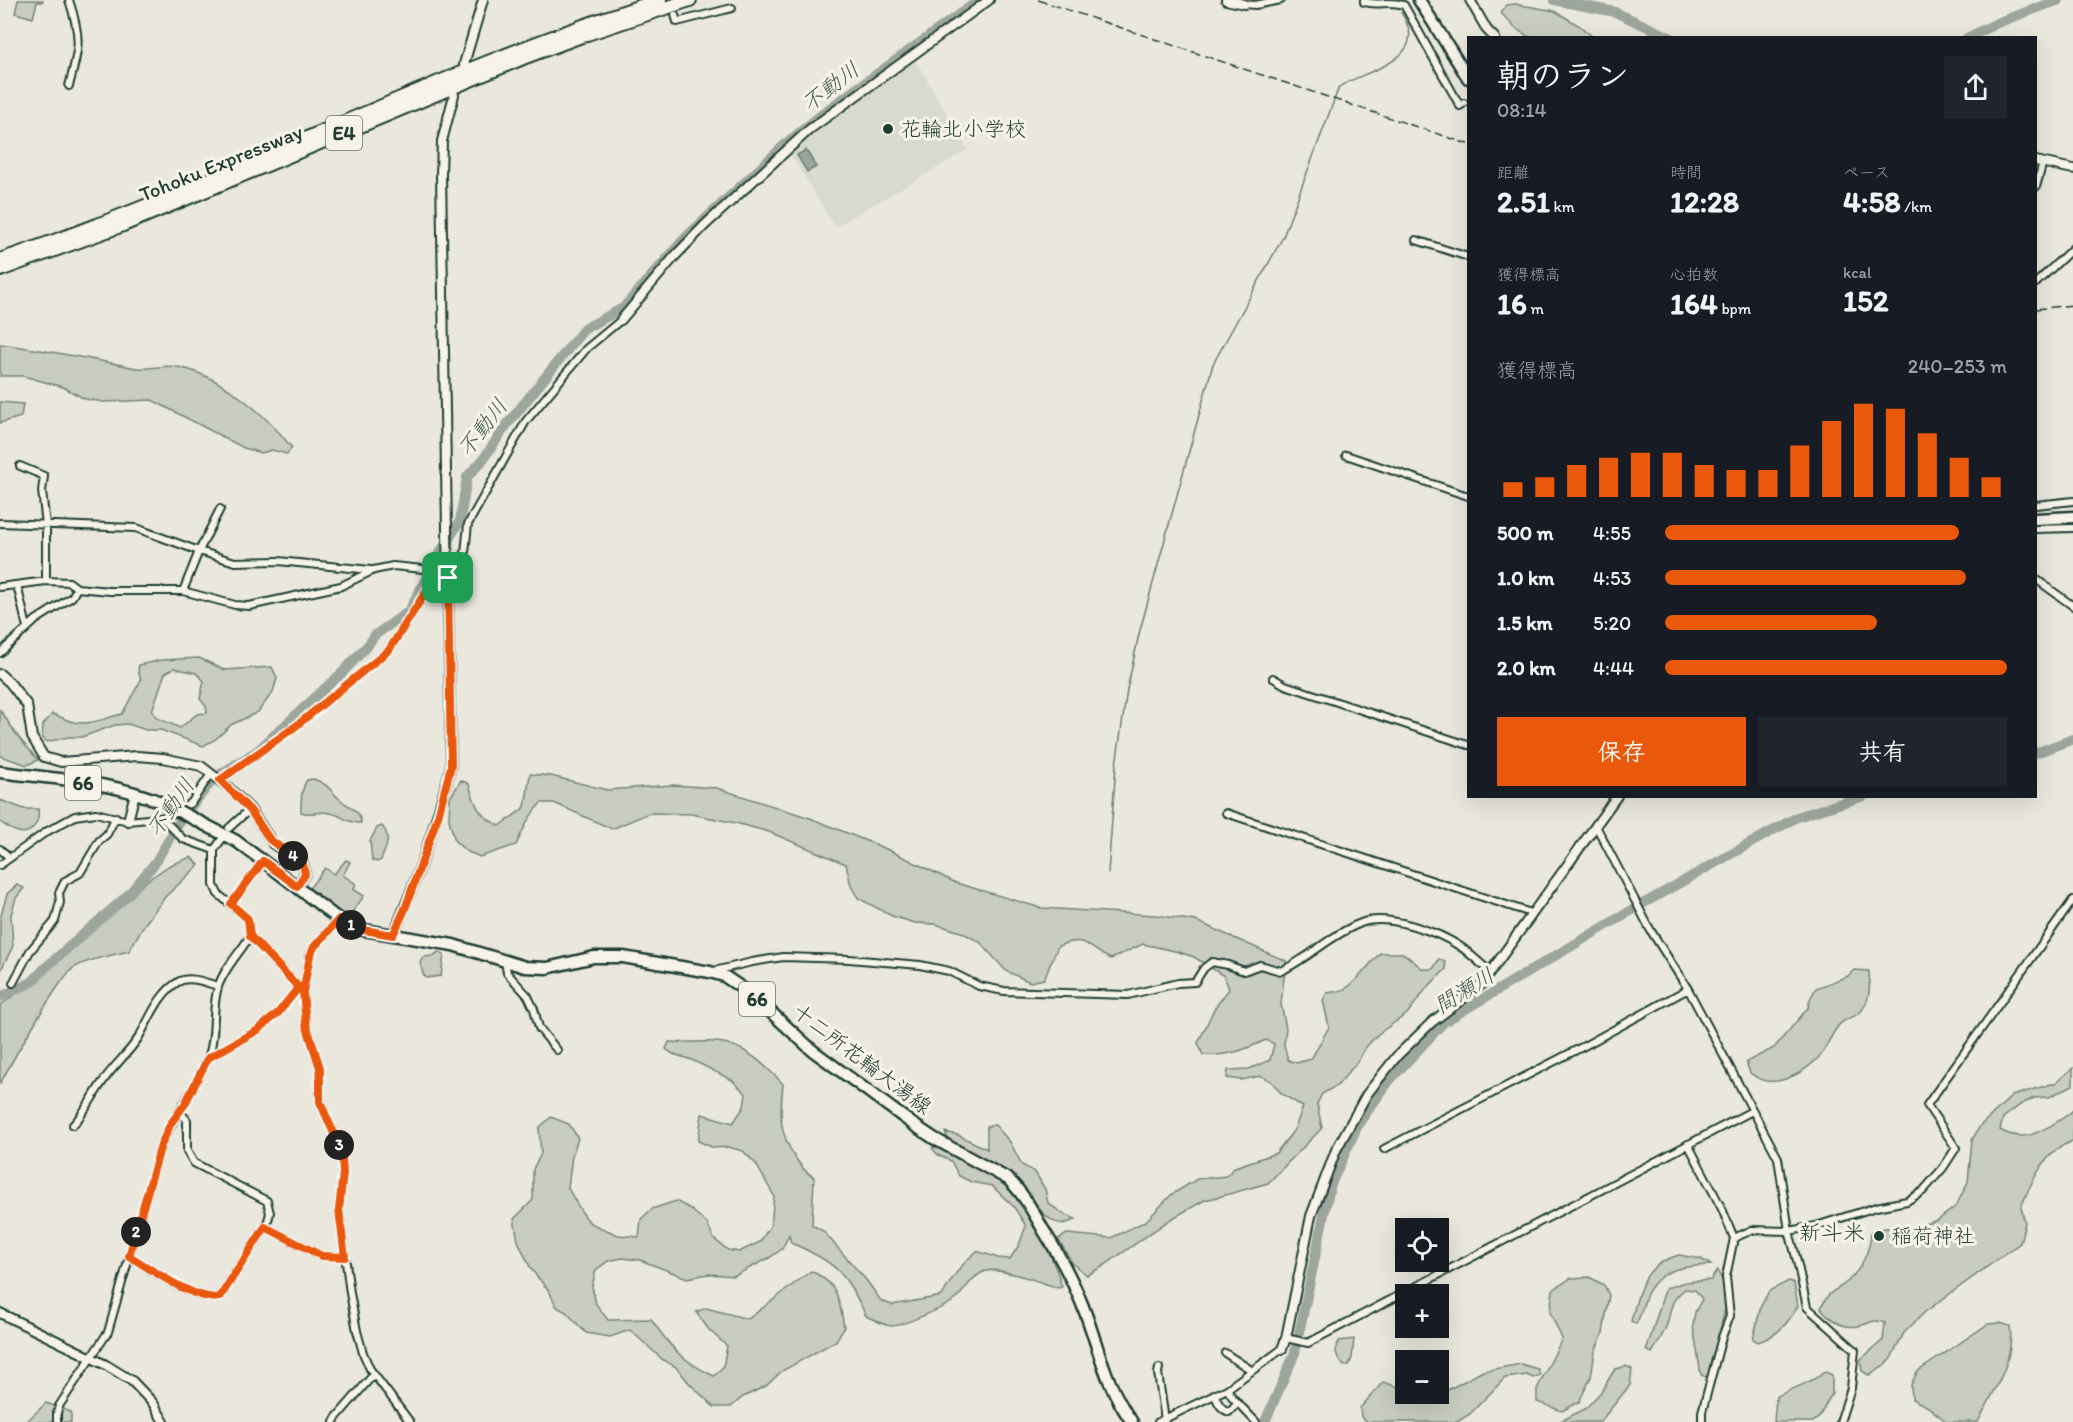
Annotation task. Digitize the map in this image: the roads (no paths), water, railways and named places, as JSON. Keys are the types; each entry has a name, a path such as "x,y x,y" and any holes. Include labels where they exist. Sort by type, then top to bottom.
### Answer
{"highway":[{"name":"Tohoku Expressway","path":"0,260 120,216 510,53 660,0"},
{"name":"Tohoku Expressway","path":"0,270 123,225 523,58 690,0"}],"main road":[{"path":"1419,0 1467,76"},
{"path":"2037,519 2073,517"},
{"name":"十二所花輪大湯線","path":"0,772 135,793 165,804 236,841 339,919 358,929 453,945 525,967 547,968 594,957 623,957 711,972 735,982 812,1050 914,1125 1008,1179 1017,1188 1025,1197 1063,1262 1083,1306 1105,1374 1132,1422"}],"street":[{"path":"69,0 76,16 79,50 69,86"},
{"path":"464,64 483,0"},
{"path":"0,865 46,832 75,816 96,813 128,821 162,818 191,803 216,777 259,754 360,672 380,659 402,632 434,579 448,578 463,572 468,524 526,421 587,348 621,320 675,255 705,225 810,129 989,0"},
{"path":"1226,0 1255,5 1281,0"},
{"path":"1364,0 1372,4 1393,1 1404,5 1460,106 1464,103"},
{"path":"1470,0 1485,34"},
{"path":"675,15 676,22 732,8"},
{"path":"393,935 405,909 438,816 451,766 441,174 442,141 454,95"},
{"path":"2037,179 2039,162 2073,169"},
{"path":"1416,240 1467,257"},
{"path":"2037,282 2073,248"},
{"path":"1346,455 1467,496"},
{"path":"20,466 44,476 42,490 46,525 46,581"},
{"path":"2037,505 2073,501"},
{"path":"183,591 199,551 220,509"},
{"path":"0,523 136,528 235,562 278,561 374,570"},
{"path":"2037,529 2073,528"},
{"path":"0,587 46,581 69,582 77,588 110,591 183,591 235,605 249,606 341,585 374,570 393,566 423,569 434,575 448,578"},
{"path":"2037,580 2073,606"},
{"path":"17,585 27,627"},
{"path":"0,653 27,627 72,597 77,588"},
{"path":"0,674 27,705 32,738 44,757 63,762 137,756 201,766 216,777 250,810 270,840 303,863 305,874 297,886"},
{"path":"1273,678 1285,685 1467,745"},
{"path":"57,780 63,762"},
{"path":"128,821 135,793"},
{"path":"1159,1368 1161,1421 1227,1389 1282,1349 1288,1338 1311,1216 1336,1150 1367,1094 1397,1056 1432,1022 1481,985 1616,798"},
{"path":"250,810 222,833 214,850 214,885 218,894 248,919 250,936 301,990"},
{"path":"1226,813 1531,913"},
{"path":"13,983 30,951 56,921 60,902 59,893 64,881 80,873 116,818"},
{"path":"162,818 189,843 214,850"},
{"path":"1596,826 1648,924 1688,989 1778,1158 1789,1232 1807,1307 1855,1350 1851,1388 1840,1422"},
{"path":"0,849 10,858"},
{"path":"231,904 263,861"},
{"path":"1734,1238 1752,1230 1789,1232 1816,1226 1876,1207 1907,1201 1923,1191 1943,1168 1956,1148 1927,1105 2073,900"},
{"path":"339,919 314,947 301,990 306,1024 320,1068 320,1102 342,1157 343,1173 339,1210 357,1331 363,1353 374,1374 410,1422"},
{"path":"711,972 783,957 849,959 920,965 949,971 979,986 1004,991 1128,995 1178,982 1195,982 1204,968 1212,962 1244,971 1260,965 1281,971 1360,924 1376,920 1393,921 1449,940 1463,948 1490,971"},
{"path":"57,1422 59,1406 108,1332 161,1145 171,1123 185,1104 212,1046 218,986 250,936"},
{"path":"505,961 507,973 528,996 539,1028 557,1050"},
{"path":"73,1125 84,1114 106,1077 138,1039 153,1009 171,988 179,981 186,979 218,986"},
{"path":"1384,1149 1586,1045 1688,989"},
{"path":"208,1058 258,1030 301,990"},
{"path":"129,1256 197,1295 212,1299 220,1297 265,1227 270,1213 267,1201 194,1163 187,1151 187,1120 180,1111"},
{"path":"1288,1338 1308,1342 1752,1111"},
{"path":"1688,1144 1722,1209 1734,1238 1726,1277 1730,1316 1705,1400 1702,1422"},
{"path":"265,1227 322,1256 345,1257"},
{"path":"0,1313 106,1365 132,1382 153,1403 164,1422"},
{"path":"1225,1353 1251,1370"},
{"path":"334,1422 374,1374"},
{"path":"1227,1389 1256,1422"},
{"path":"1214,1395 1225,1411 1229,1412 1237,1403"}],"waterway":[{"name":"不動川","path":"0,997 32,982 128,895 155,863 181,819 212,781 257,751 343,672 375,635 409,611 436,559 460,521 467,477 482,461 506,426 584,329 623,308 685,238 789,141 827,110 979,0"},
{"path":"1554,0 1615,12 1668,36"},
{"path":"1971,36 1997,23 2059,0"},
{"path":"1108,873 1116,765 1127,690 1139,634 1213,364 1283,237 1339,87 1395,59 1404,51 1409,42 1409,30 1401,12"},
{"name":"間瀬川","path":"2037,753 2073,739"},
{"name":"間瀬川","path":"1265,1422 1295,1353 1330,1186 1359,1123 1389,1081 1444,1022 1639,906 1797,817 1858,798"}],"railway":[{"path":"1038,0 1467,144"},
{"path":"2037,309 2073,305"}],"place":[{"name":"花輪北小学校","path":"888,129"},
{"name":"稲荷神社","path":"1879,1236"}],"district":[{"name":"新斗米","path":"1832,1232"}]}
